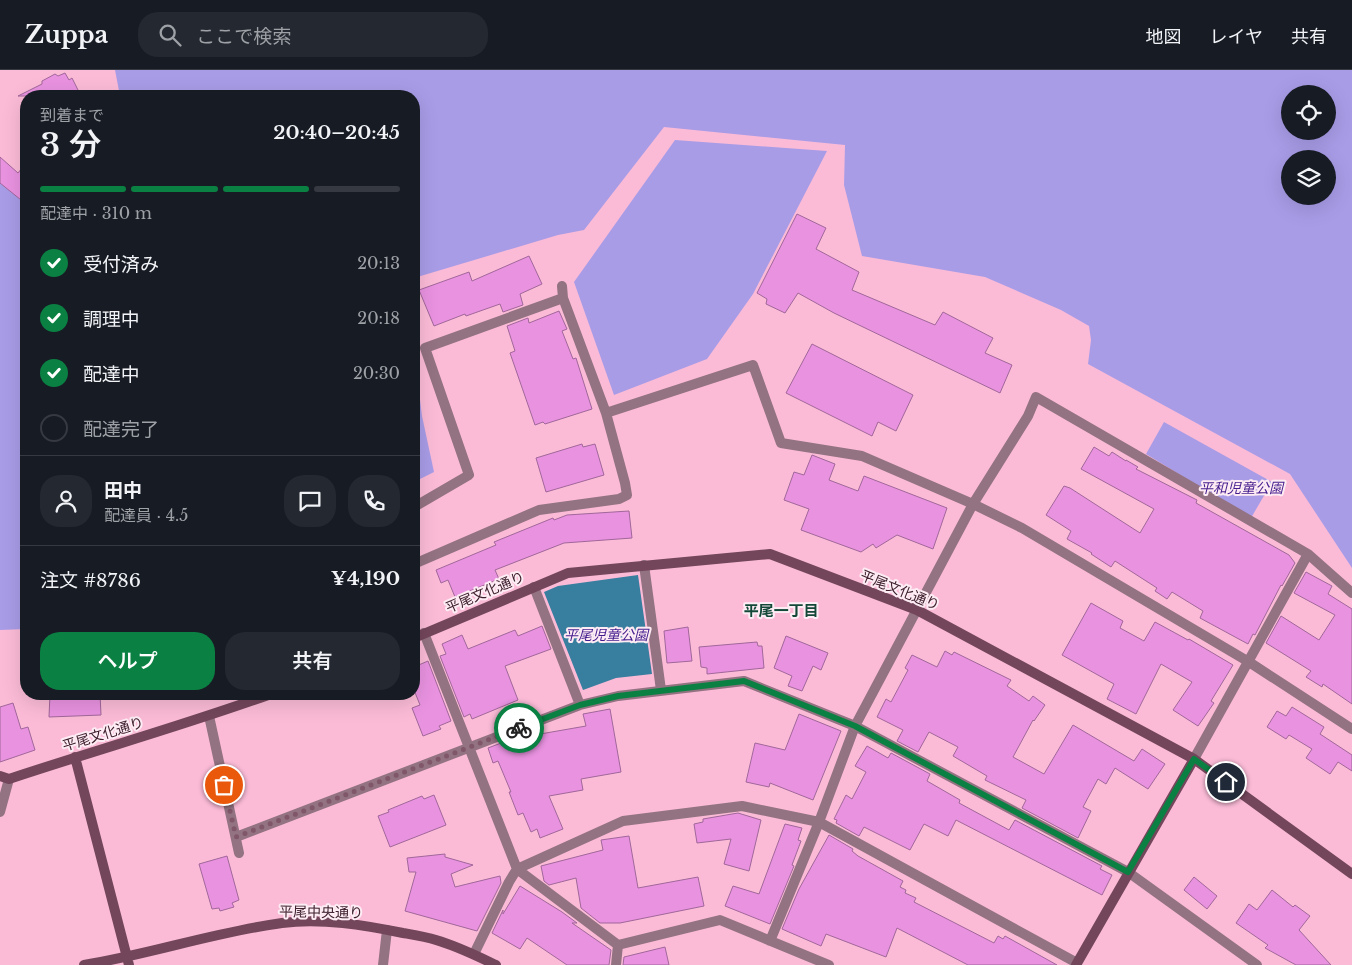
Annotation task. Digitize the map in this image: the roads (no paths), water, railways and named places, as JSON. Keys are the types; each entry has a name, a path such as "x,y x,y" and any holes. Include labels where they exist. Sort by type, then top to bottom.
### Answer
{"street":[{"path":"420,561 539,510 619,499 627,495 606,412 563,298 562,286"},
{"path":"420,504 469,475 425,348 563,298"},
{"path":"606,412 753,365 781,443 862,456 973,504 1022,528 1249,662 1352,729"},
{"path":"770,941 819,822 855,726 973,504 1028,416 1036,397 1308,554 1352,593"},
{"name":"平尾文化通り","path":"420,635 568,572 770,554 917,610 1194,759 1352,874"},
{"path":"474,954 517,869 623,821 742,806 819,822 1077,964 1249,662 1308,554"},
{"path":"644,565 662,690"},
{"path":"534,587 580,705"},
{"path":"424,633 517,869 618,945"},
{"path":"236,837 580,705 618,696 744,681 855,726 1128,872 1257,965"},
{"name":"平尾文化通り","path":"4,777 209,716 254,700"},
{"path":"209,716 239,853"},
{"path":"74,757 128,961"},
{"path":"0,812 4,777"},
{"path":"618,945 720,920 829,965"},
{"name":"平尾中央通り","path":"84,965 128,961 227,933 283,923 365,925 437,940 474,954 496,965"},
{"path":"383,965 387,930"},
{"path":"616,965 618,945"}],"water":[{"name":"平尾児童公園","path":"638,575 652,674 616,678 583,690 544,592 558,586"}],"district":[{"name":"平尾一丁目","path":"781,611"}],"park label":[{"name":"平和児童公園","path":"1241,488"}]}
